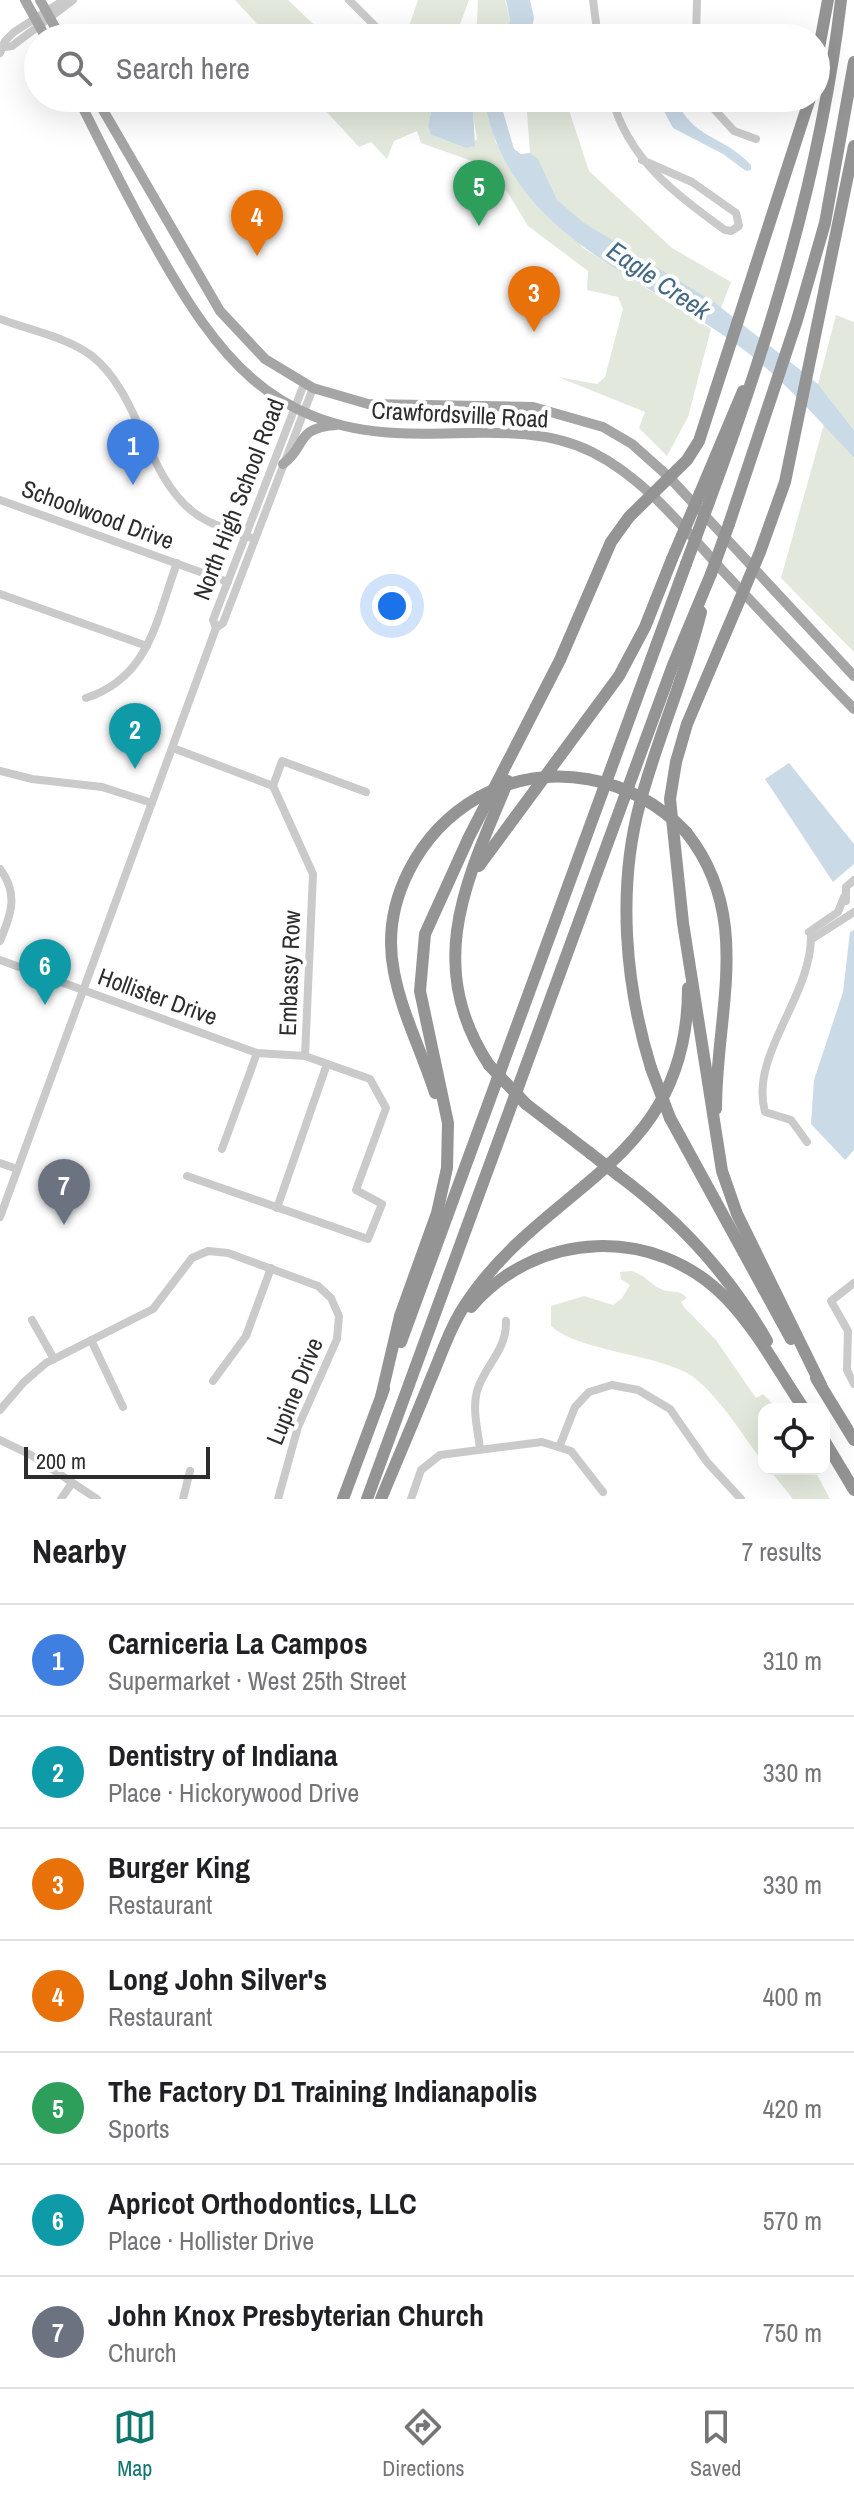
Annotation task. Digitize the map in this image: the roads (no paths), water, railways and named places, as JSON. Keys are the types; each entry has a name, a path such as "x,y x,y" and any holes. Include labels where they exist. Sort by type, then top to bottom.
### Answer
{"highway":[{"path":"824,24 828,0"},
{"path":"830,66 841,0"},
{"path":"367,1499 673,665 711,574 766,416 825,223 854,62"},
{"path":"802,1403 761,1329 722,1273 676,1221 526,1104 489,1065 466,1022 455,977 455,927 469,871 611,542 629,517 696,447 751,289 806,112"},
{"path":"343,1499 686,564 705,498 751,377 788,266 814,161 822,112"},
{"path":"821,1385 737,1214 719,1160 670,821 673,777 687,724 785,482 854,146"},
{"path":"464,892 488,851 619,676 645,627 672,559 705,498"},
{"path":"711,574 696,632 651,764 630,855 627,912 629,956 641,1035 670,1118 782,1322 854,1440"},
{"path":"381,1397 400,1316 443,1192 447,1134 420,991 425,934 469,837 560,660"},
{"path":"447,1134 397,988 391,934 402,885 421,849 452,815 479,797 519,780 538,777 596,780 643,797 686,832 711,869 727,926 715,1105 719,1160"},
{"path":"381,1499 458,1316 480,1284 622,1154 648,1122 663,1096 681,1047 688,1001 686,945"},
{"path":"441,1354 473,1304 498,1281 526,1263 574,1247 634,1248 678,1263 725,1297 801,1403"},
{"path":"830,1450 854,1490"}],"main road":[{"path":"25,0 38,22"},
{"path":"40,0 53,24"},
{"name":"Crawfordsville Road","path":"85,112 135,212 202,326 236,367 299,409 344,425 380,433 529,434 552,438 601,457 651,495 854,709"},
{"name":"Crawfordsville Road","path":"104,112 227,320 265,359 308,386 382,406 528,407 560,412 618,435 669,477 854,676"},
{"path":"283,464 311,431 344,425"}],"street":[{"path":"49,16 64,0"},
{"path":"38,22 73,0"},
{"path":"349,0 373,24"},
{"path":"593,0 596,24"},
{"path":"696,24 697,0"},
{"path":"2,50 24,35"},
{"path":"616,112 642,160 686,202 725,230 731,231 739,226 736,213 692,182 642,160"},
{"path":"717,112 734,131 756,139"},
{"path":"0,319 77,347 98,362 115,382 179,499 200,517 250,537"},
{"name":"North High School Road","path":"0,1217 216,628 223,623 250,537 308,386"},
{"name":"North High School Road","path":"216,628 213,620 283,464 299,409"},
{"name":"Schoolwood Drive","path":"0,500 228,582"},
{"path":"86,698 121,682 147,646 177,563"},
{"path":"0,594 147,646"},
{"path":"173,748 273,786 282,761 366,792"},
{"path":"0,771 32,779 102,787 152,803"},
{"name":"Embassy Row","path":"273,786 313,874 305,1056 370,1079 386,1108 356,1190 382,1204 368,1239 277,1208"},
{"path":"0,869 10,885 12,902 0,941"},
{"path":"807,1142 791,1120 765,1112 761,1081 803,985 810,935 838,912 846,887 854,880"},
{"path":"810,935 854,911 844,897"},
{"name":"Hollister Drive","path":"0,960 257,1053 305,1056"},
{"path":"222,1149 257,1053"},
{"path":"187,1176 277,1208 327,1064"},
{"path":"0,1163 17,1169"},
{"name":"Lupine Drive","path":"91,1340 153,1309 167,1295 186,1263 199,1254 219,1251 323,1290 336,1305 340,1322 322,1378 298,1427 278,1499"},
{"path":"213,1381 246,1336 271,1268"},
{"path":"854,1283 831,1297 848,1331 847,1370 854,1384"},
{"path":"32,1320 54,1359"},
{"path":"480,1449 476,1394 502,1348 507,1335 506,1321"},
{"path":"0,1410 24,1382 54,1359 91,1340 123,1407"},
{"path":"560,1445 574,1409 587,1393 612,1385 638,1390 670,1409 707,1462 741,1499"},
{"path":"0,1440 97,1499"},
{"path":"411,1499 421,1470 432,1459 449,1453 537,1442 560,1445 577,1456 603,1492"},
{"path":"183,1499 190,1471"},
{"path":"61,1499 72,1483"}],"water":[{"path":"506,0 530,0 533,24 509,24"},
{"path":"431,112 473,112 475,146 466,148 431,135 428,126"},
{"name":"Eagle Creek","path":"488,112 503,112 514,149 521,154 530,153 538,159 557,200 584,223 714,302 818,384 854,430 854,458 794,394 744,350 612,267 545,214 518,182 497,143"},
{"path":"664,112 682,112 699,129 740,155 751,165 751,170 746,171 723,154 673,128"},
{"path":"789,763 854,844 854,864 833,882 765,779"},
{"path":"854,930 854,1150 845,1160 811,1124 814,1080 843,992 850,932"}],"place":[{"name":"The Factory D1 Training Indianapolis","path":"479,226"},
{"name":"Long John Silver's","path":"257,256"},
{"name":"Burger King","path":"534,332"},
{"name":"Carniceria La Campos","path":"133,485"},
{"name":"Dentistry of Indiana","path":"135,769"},
{"name":"Apricot Orthodontics, LLC","path":"45,1005"},
{"name":"John Knox Presbyterian Church","path":"64,1225"}]}
